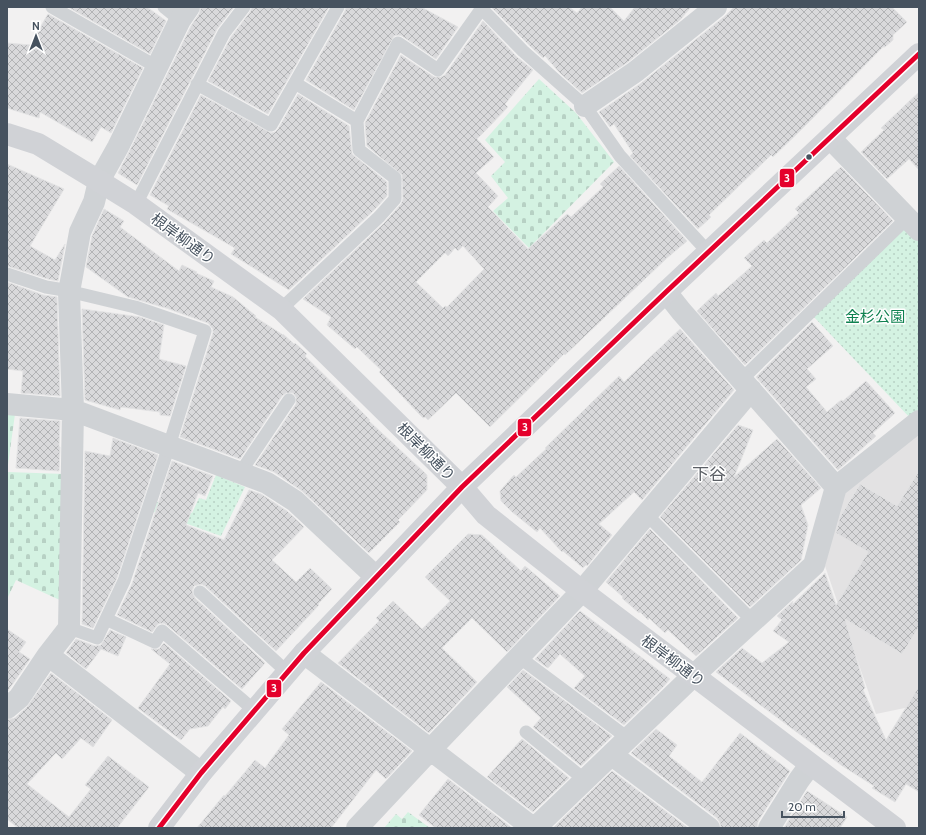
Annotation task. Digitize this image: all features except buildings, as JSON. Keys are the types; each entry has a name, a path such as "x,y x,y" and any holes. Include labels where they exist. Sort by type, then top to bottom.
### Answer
{"street":[{"path":"585,106 635,72 716,7"},
{"path":"7,708 19,698 48,655 69,628 73,410 69,292 80,232 94,202 99,180 118,147 157,67 178,11"},
{"path":"164,826 201,772 287,672 462,487 666,292 919,54"},
{"name":"根岸柳通り","path":"7,134 38,144 99,180 136,204 281,309 462,487 486,515 693,676 895,828"},
{"path":"830,138 913,224"},
{"path":"666,292 684,315 836,487"},
{"path":"357,828 582,591 646,514 746,385"},
{"path":"7,404 73,410 267,483 295,501 376,577"},
{"path":"304,653 534,828 629,739 693,676 814,565 836,487 919,421"},
{"path":"48,655 201,772"},
{"path":"612,754 709,828"},
{"path":"769,828 810,765"}],"lane":[{"path":"52,7 157,67"},
{"path":"136,204 224,33 244,7"},
{"path":"197,84 271,125 338,7"},
{"path":"281,309 379,216 395,198 395,178 359,150 357,121 398,43 438,70 481,8 523,51 585,106 620,156 709,253"},
{"path":"295,83 357,121"},
{"path":"746,385 913,224"},
{"path":"7,274 46,287 136,306 205,331 124,581 97,638 69,628"},
{"path":"240,473 289,400"},
{"path":"646,514 753,621"},
{"path":"200,592 287,672"},
{"path":"106,619 155,642 162,631 254,710"},
{"path":"518,657 629,739"},
{"path":"526,732 585,780"}],"shaded area":[{"path":"919,431 919,705 876,714 825,566 842,495"}],"green space":[{"path":"539,79 576,113 614,162 529,248 493,211 508,198 491,176 505,162 485,140"},
{"name":"金杉公園","path":"904,226 919,242 919,408 912,420 813,316"},
{"path":"7,413 15,414 7,472"},
{"path":"7,472 65,474 62,601 16,580 7,599"},
{"path":"216,475 245,487 221,536 154,512 157,502 192,513 199,498 206,500"},
{"path":"408,812 430,828 384,828 396,814 402,819"}],"transit line":[{"name":"3","path":"159,828 201,773 304,653 462,487 666,292 919,54"}],"district":[{"name":"下谷","path":"709,474"}]}
